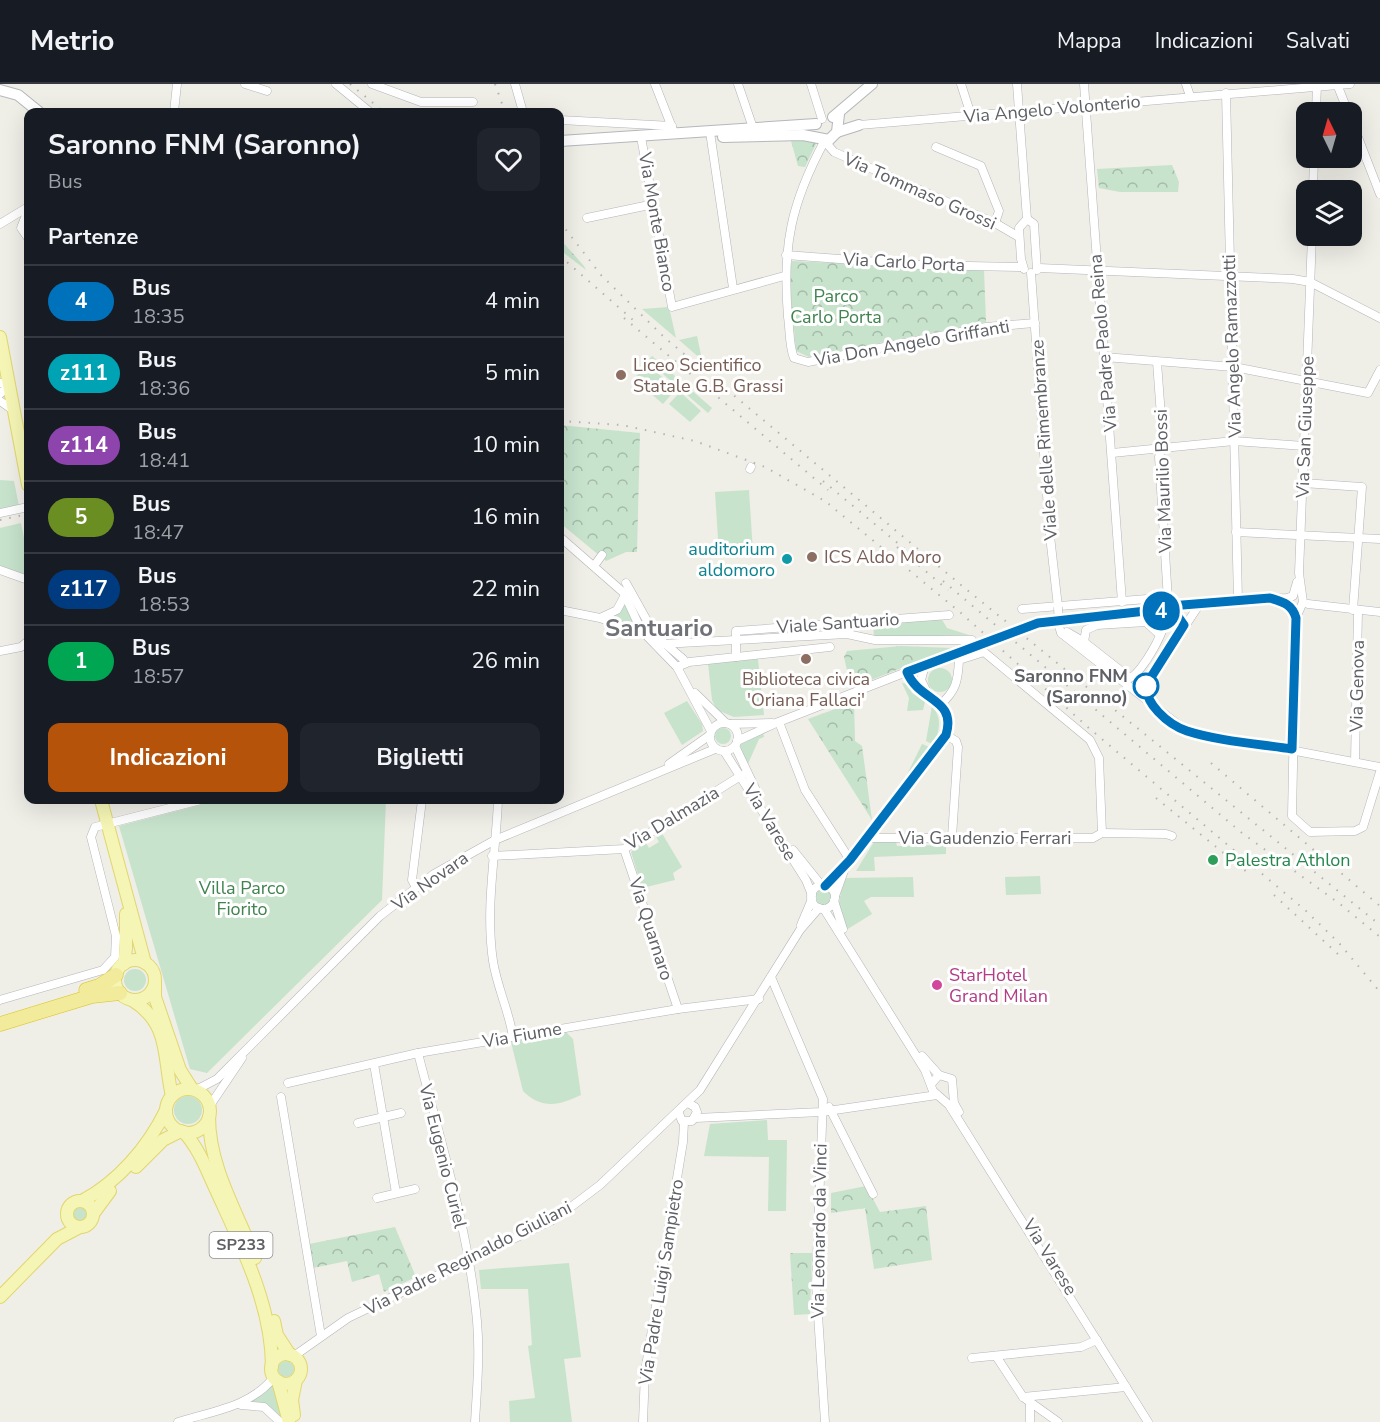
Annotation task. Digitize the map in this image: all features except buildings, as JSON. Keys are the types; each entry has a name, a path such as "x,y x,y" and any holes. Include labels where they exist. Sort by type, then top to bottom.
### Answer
{"highway":[{"path":"0,1017 99,986 120,970"},
{"path":"0,1024 92,996 126,996"}],"main road":[{"path":"1,348 3,387 14,411 24,463"},
{"path":"0,1297 57,1239 88,1224 103,1198 163,1140 182,1132 199,1129 209,1112 207,1100 194,1090 180,1070 155,996 153,972 145,963 102,804"},
{"path":"125,889 126,948 120,970 126,996 150,1013 156,1024 166,1052 172,1096"},
{"path":"120,970 134,961 145,963"},
{"path":"126,996 144,998 155,984"},
{"path":"57,1239 71,1205 99,1193 134,1159 151,1138 172,1096 178,1091 194,1090"},
{"name":"SP233","path":"166,1110 170,1123 182,1132 201,1155 255,1279 270,1344 274,1375 289,1422"},
{"name":"SP233","path":"209,1112 210,1143 214,1161 257,1263 277,1335 301,1368 292,1400 295,1422"},
{"path":"82,1201 89,1205 93,1214"},
{"path":"67,1217 72,1224 80,1227"},
{"path":"292,1355 280,1356 274,1375 287,1384 296,1380"}],"street":[{"path":"8,84 34,108"},
{"path":"174,108 177,84"},
{"path":"245,84 267,91"},
{"path":"336,84 365,108"},
{"path":"372,84 421,102 473,102"},
{"path":"514,84 523,108"},
{"path":"655,84 678,131"},
{"path":"738,84 753,128"},
{"path":"811,84 829,127"},
{"path":"710,134 733,288 784,276 791,223 800,193 829,127 872,84"},
{"path":"961,84 971,116"},
{"path":"1017,84 1027,219 1019,228 1018,237 1022,267 1031,273 1039,268 1097,269 1293,279 1310,282 1380,318"},
{"name":"Via Padre Paolo Reina","path":"1084,84 1122,602"},
{"path":"1185,84 1190,96"},
{"name":"Via Angelo Volonterio","path":"565,141 642,137 678,131 710,134 859,125 1350,84"},
{"path":"1316,102 1317,85"},
{"path":"1337,85 1344,102"},
{"path":"0,90 18,95"},
{"name":"Via Angelo Ramazzotti","path":"1226,93 1238,600"},
{"path":"564,120 678,131"},
{"name":"Via Angelo Volonterio","path":"710,134 753,128 829,127"},
{"name":"Via Tommaso Grossi","path":"829,127 828,145 834,152 994,223 1018,237"},
{"name":"Via Monte Bianco","path":"642,137 672,307 733,288"},
{"path":"936,147 981,166 999,211 994,223"},
{"path":"1362,148 1380,194"},
{"path":"587,218 654,204"},
{"path":"0,224 24,211"},
{"path":"1027,219 1034,224 1039,268"},
{"path":"24,220 21,228 24,236"},
{"name":"Via San Giuseppe","path":"1312,246 1299,573 1303,602 1296,618 1290,810 1292,816 1310,832 1355,831 1363,828 1380,772"},
{"name":"Via Carlo Porta","path":"786,255 920,265 1022,267"},
{"name":"Viale delle Rimembranze","path":"1031,273 1050,536 1059,626"},
{"name":"Via Don Angelo Griffanti","path":"784,276 792,354 797,360 808,362 986,327 1035,322"},
{"path":"1104,357 1234,367 1368,393 1380,370"},
{"name":"Via Maurilio Bossi","path":"1157,362 1162,448 1159,458 1168,600"},
{"path":"0,401 14,411"},
{"path":"1112,453 1234,441 1304,446"},
{"name":"Via Genova","path":"1303,483 1362,487 1356,564 1355,762"},
{"path":"0,513 24,508"},
{"path":"1236,532 1380,539"},
{"path":"564,540 625,595 646,635 677,667 690,688 715,749 724,751 778,722 983,642"},
{"path":"594,566 602,555"},
{"path":"0,570 24,579"},
{"path":"1022,609 1122,602 1168,600 1199,602 1293,596 1299,573"},
{"path":"627,583 653,632 663,644 683,659"},
{"path":"600,618 617,610 625,595"},
{"path":"1270,598 1289,606 1296,618"},
{"path":"1022,627 1058,620 1155,610 1199,602"},
{"path":"1150,704 1146,690 1148,682 1199,602"},
{"path":"1308,604 1380,612"},
{"path":"1155,610 1177,615 1184,625"},
{"path":"564,611 600,618 646,635"},
{"path":"1059,626 1084,642 1130,678 1138,673 1160,635 1167,621 1165,612"},
{"name":"Viale Santuario","path":"950,615 736,631 737,641 848,634 875,640 972,640"},
{"path":"1084,642 1086,630 1097,625 1146,622 1160,635"},
{"path":"1059,626 1061,633 1185,730 1380,767"},
{"path":"663,644 737,641 736,657"},
{"path":"0,651 24,645"},
{"path":"677,667 689,662 830,647"},
{"path":"940,705 953,693 958,683 959,660 984,652 1090,740 1099,758 1102,833"},
{"path":"925,665 921,680 929,698"},
{"path":"907,672 915,688 940,705 948,718 946,735 849,861 823,886 815,889 812,897 940,1096"},
{"path":"690,688 712,713 737,733 736,743"},
{"path":"710,733 715,726 727,724 778,722"},
{"path":"778,722 805,790 849,861"},
{"name":"Via Novara","path":"657,771 710,733"},
{"path":"946,735 956,741 958,747 951,837"},
{"name":"Via Varese","path":"736,743 774,820 804,866 823,886"},
{"name":"Via Novara","path":"194,1090 213,1083 380,916 416,887 495,840 657,771 715,749"},
{"name":"Via Varese","path":"724,751 742,775 806,880 812,897"},
{"name":"Via Dalmazia","path":"492,856 624,849 742,775"},
{"path":"0,1000 103,970 111,963 117,951 116,936 91,837 95,827 185,804"},
{"path":"416,887 412,880 422,804"},
{"path":"498,804 492,856 493,961 513,1037"},
{"name":"Via Gaudenzio Ferrari","path":"867,838 1093,838 1102,833 1172,836"},
{"name":"Via Quarnaro","path":"624,849 678,1009"},
{"path":"821,908 835,899 849,861"},
{"path":"687,1117 821,1112 940,1096 953,1090 952,1079 939,1075 923,1056 848,939 840,923 832,889 823,886"},
{"name":"Via Padre Reginaldo Giuliani","path":"292,1355 348,1318 563,1214 600,1185 662,1125 687,1117 700,1090 759,999 800,930 812,897"},
{"name":"Via Padre Reginaldo Giuliani","path":"800,930 821,908"},
{"path":"771,977 823,1099 831,1109 873,1194"},
{"name":"Via Fiume","path":"288,1083 417,1053 678,1009 759,999"},
{"name":"Via Novara","path":"209,1112 244,1053"},
{"name":"Via Eugenio Curiel","path":"417,1053 468,1259 477,1323 475,1422"},
{"path":"374,1064 396,1193"},
{"path":"922,1098 939,1075"},
{"name":"Via Padre Reginaldo Giuliani","path":"687,1117 682,1105 688,1103 700,1090"},
{"name":"Via Varese","path":"953,1090 954,1103 962,1117 1154,1422"},
{"name":"Via Varese","path":"940,1096 1148,1422"},
{"path":"281,1097 321,1336"},
{"name":"Via Leonardo da Vinci","path":"823,1099 816,1284 825,1422"},
{"path":"358,1123 401,1113"},
{"name":"Via Padre Luigi Sampietro","path":"643,1422 645,1372 687,1117"},
{"path":"377,1198 415,1189"},
{"path":"972,1358 1081,1347 1097,1341"},
{"path":"996,1356 1023,1396 1058,1422"},
{"path":"178,1422 236,1405 262,1391 274,1375"},
{"path":"1023,1396 1126,1387"},
{"path":"1030,1402 1030,1422"},
{"path":"236,1405 261,1406 280,1422"}],"green space":[{"path":"790,137 809,138 816,144 805,167 798,166"},
{"path":"1172,165 1179,182 1178,192 1120,192 1099,188 1097,169"},
{"path":"564,244 584,266 586,270 564,253"},
{"name":"Parco Carlo Porta","path":"792,261 984,270 986,322 809,357 796,351 789,276"},
{"path":"669,307 676,338 642,309"},
{"path":"697,336 702,360 679,340"},
{"path":"652,356 712,408 708,413 648,361"},
{"path":"647,364 676,389 663,404 634,379"},
{"path":"680,392 701,411 690,422 669,404"},
{"path":"564,425 640,433 637,552 626,552 606,561 564,526"},
{"path":"0,480 14,481 19,506 0,509"},
{"path":"749,490 753,552 719,554 715,492"},
{"path":"21,523 24,538 24,576 0,568 0,528"},
{"path":"624,604 635,627 612,617 621,611"},
{"path":"941,618 947,628 969,635 874,638 873,624"},
{"path":"901,646 952,648 851,688 844,657 847,651"},
{"path":"758,659 764,715 734,717 717,710 712,700 708,663"},
{"path":"940,668 949,671 952,680 949,689 940,692 931,689 928,680 931,671"},
{"path":"902,683 907,684 912,693 925,702 923,710 907,711 909,698"},
{"path":"687,701 702,724 703,731 682,745 664,713"},
{"path":"854,702 855,741 862,746 872,820 808,719"},
{"path":"932,706 939,720 934,745 926,741"},
{"path":"723,728 731,736 723,744 715,736"},
{"path":"763,732 764,737 759,739 747,766 740,745 742,741"},
{"path":"922,744 932,748 902,785"},
{"name":"Villa Parco Fiorito","path":"204,804 386,804 382,900 207,1073 190,1069 119,826"},
{"path":"660,830 682,867 673,873 675,880 642,888 631,852 644,840 649,848 659,842 654,833"},
{"path":"874,842 896,842 897,846 946,845 946,854 874,857 875,871 856,871"},
{"path":"1040,876 1041,894 1006,895 1005,877"},
{"path":"913,877 914,897 871,897 864,901 872,914 846,930 839,902 844,878"},
{"path":"824,889 830,891 832,897 830,903 824,905 818,903 816,897 818,891"},
{"path":"131,969 139,969 146,976 146,984 139,991 131,991 124,984 124,976"},
{"path":"566,1032 573,1039 581,1095 551,1104 537,1101 523,1091 511,1042"},
{"path":"188,1096 198,1100 202,1110 198,1120 188,1124 178,1120 174,1110 178,1100"},
{"path":"767,1120 768,1140 787,1140 786,1211 768,1211 769,1157 704,1156 710,1124"},
{"path":"866,1186 880,1212 926,1206 932,1260 874,1269 865,1208 831,1213 831,1193"},
{"path":"80,1207 85,1209 87,1214 85,1219 80,1221 75,1219 73,1214 75,1209"},
{"path":"395,1227 416,1277 384,1292 379,1274 352,1282 347,1261 313,1268 309,1244"},
{"path":"790,1253 812,1253 810,1314 794,1315"},
{"path":"569,1263 581,1357 564,1359 572,1422 510,1422 509,1401 535,1398 528,1346 532,1345 528,1289 481,1289 479,1270"},
{"path":"286,1361 292,1363 294,1369 292,1375 286,1377 280,1375 278,1369 280,1363"},
{"path":"273,1383 283,1422 267,1405 250,1401 263,1394"}],"tunnel":[{"path":"983,642 1022,627"}],"railway":[{"path":"350,84 379,108"},
{"path":"495,84 504,108"},
{"path":"564,227 601,275 665,338 961,585 1380,925"},
{"path":"564,260 633,320"},
{"path":"624,318 828,490"},
{"path":"564,421 622,425 695,441 765,467 825,501 961,613 1090,729 1305,910 1339,943 1380,992"},
{"path":"823,481 906,550"},
{"path":"0,520 24,515"},
{"path":"897,547 948,590"},
{"path":"943,581 1242,833 1340,904 1380,937"},
{"path":"1211,763 1380,906"},
{"path":"1156,798 1247,872"},
{"path":"1274,895 1340,956"}],"bus line":[{"name":"4","path":"825,886 850,860 946,735 948,723 946,712 940,705 915,688 907,672 1022,627 1058,620 1155,610 1177,615 1184,625 1146,686 1150,704 1180,728 1189,732 1292,749 1296,618 1293,610 1285,603 1270,598 1197,602 1170,606"}],"place":[{"name":"Liceo Scientifico Statale G.B. Grassi","path":"621,375"},
{"name":"ICS Aldo Moro","path":"812,557"},
{"name":"auditorium aldomoro","path":"787,559"},
{"name":"Biblioteca civica 'Oriana Fallaci'","path":"806,659"},
{"name":"Saronno FNM (Saronno)","path":"1146,686"},
{"name":"Palestra Athlon","path":"1213,860"},
{"name":"StarHotel Grand Milan","path":"937,985"}],"district":[{"name":"Santuario","path":"659,628"}]}
